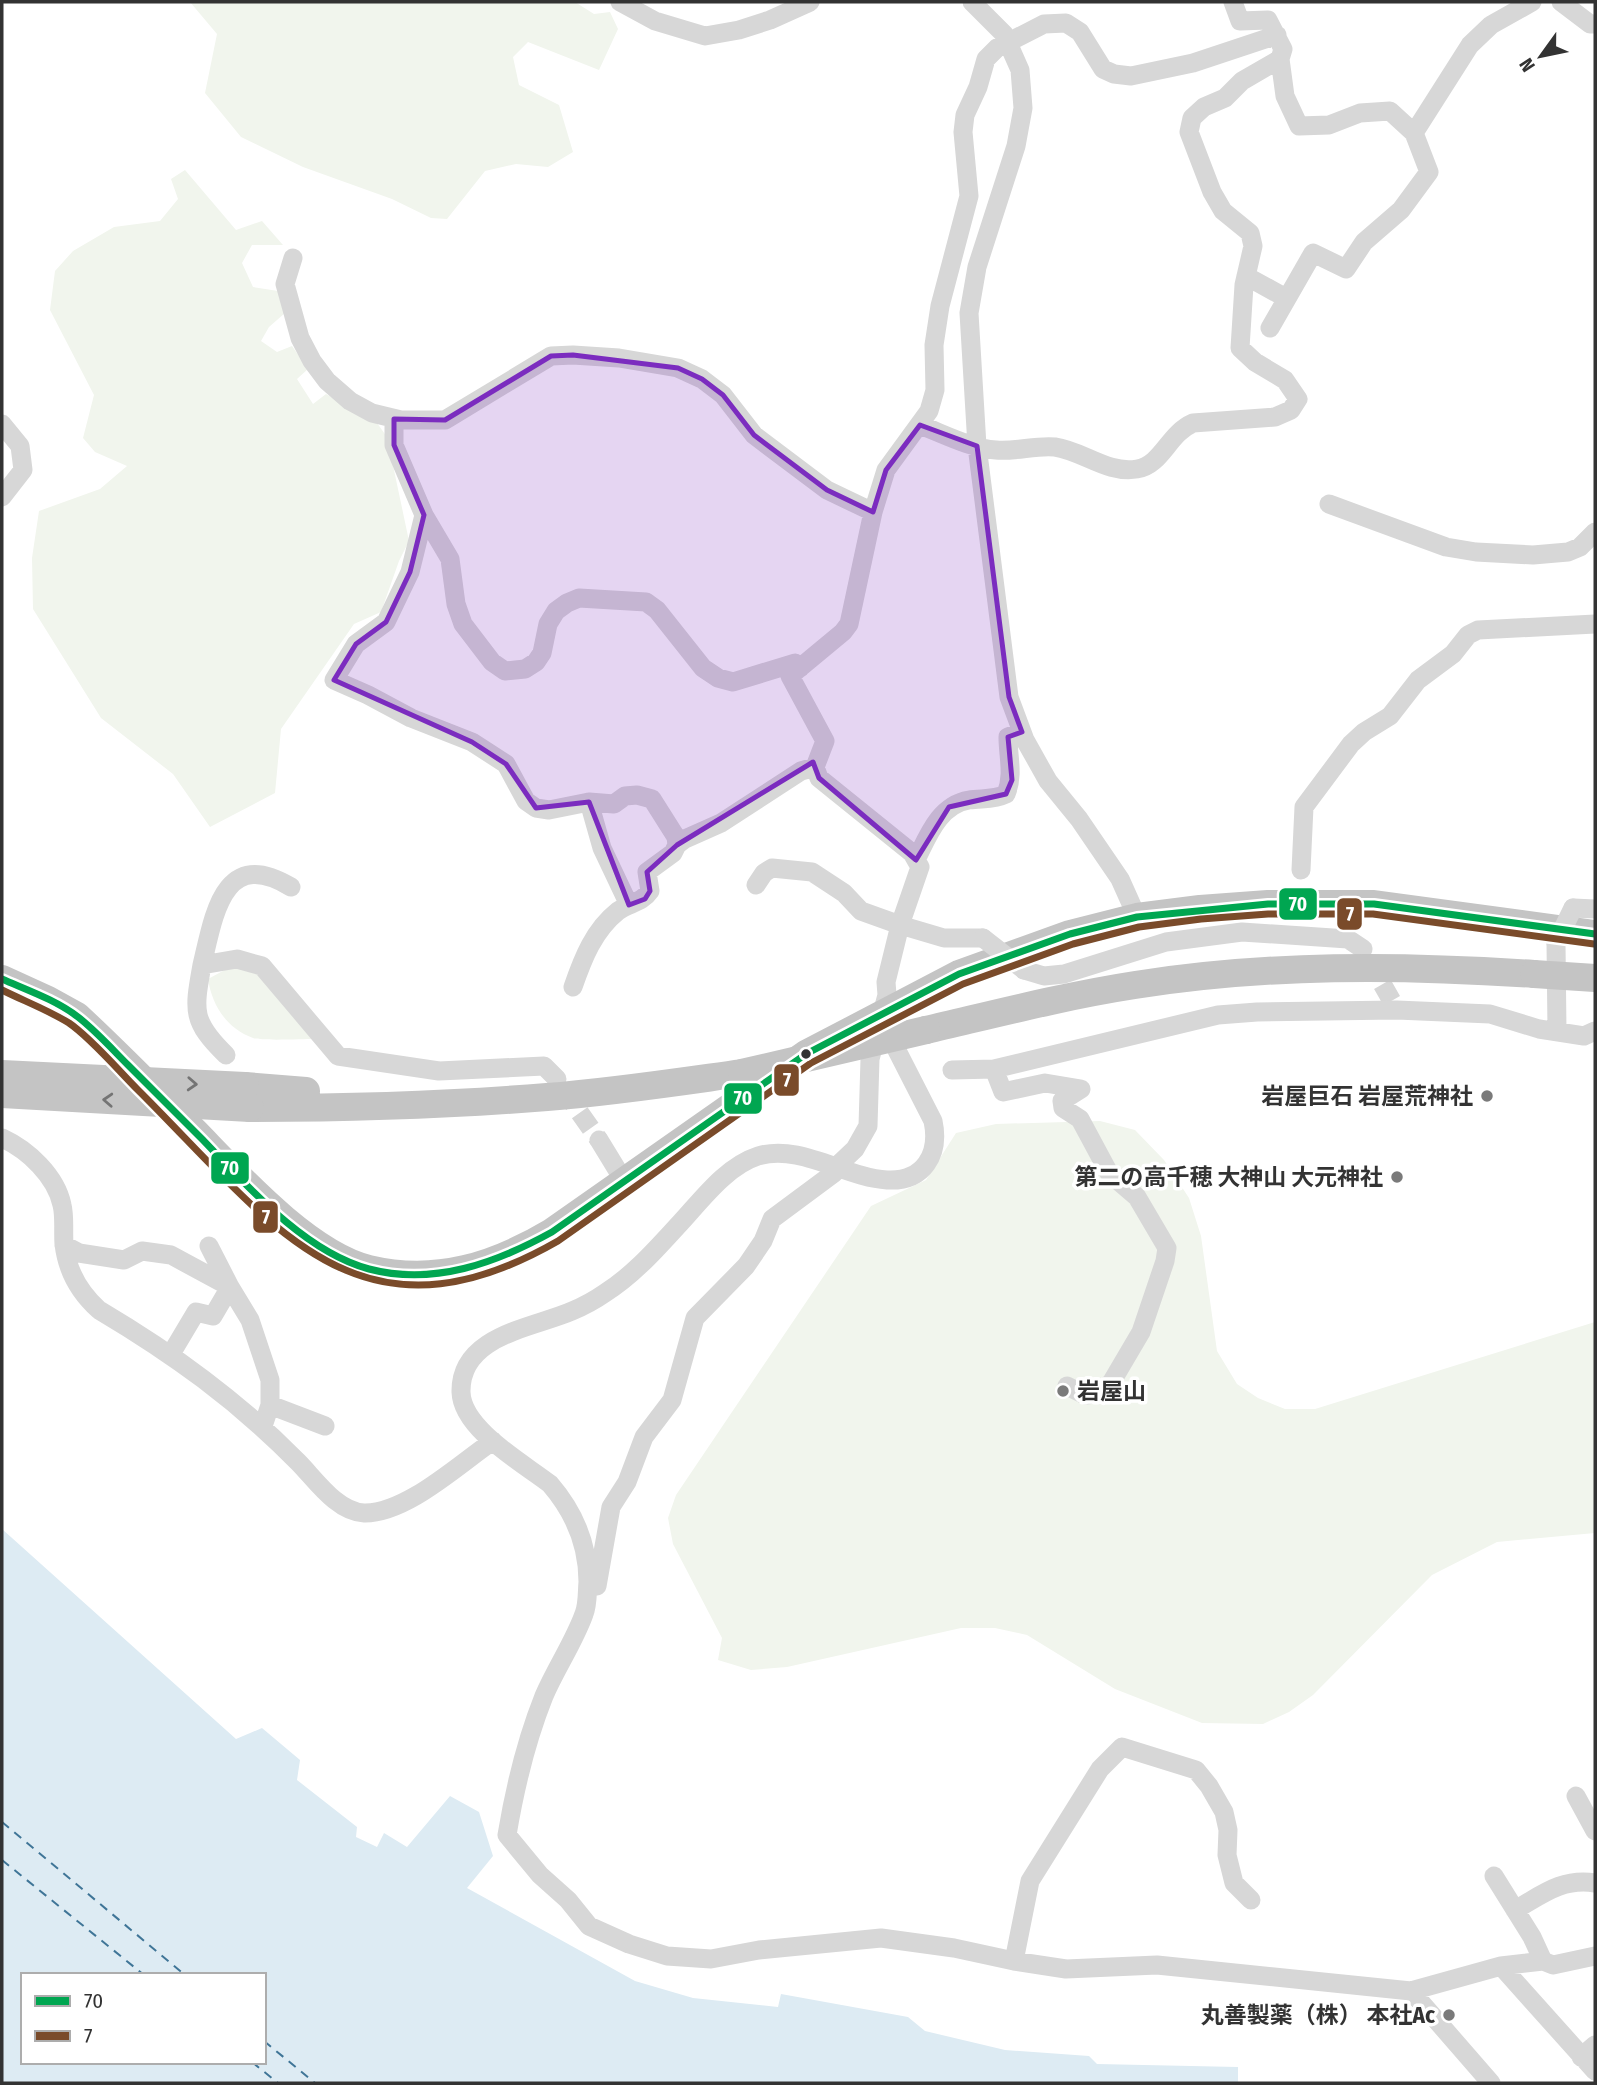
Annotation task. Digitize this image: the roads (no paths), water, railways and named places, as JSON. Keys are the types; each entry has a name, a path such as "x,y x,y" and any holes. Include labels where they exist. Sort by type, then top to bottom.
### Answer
{"highway":[{"path":"2,979 77,1016 290,1224 346,1260 367,1268 408,1276 478,1267 530,1245 806,1054 959,974 1016,951 1070,934 1137,917 1200,909 1268,904 1374,904 1595,934"},
{"path":"2,1074 379,1108 607,1092 742,1073 1027,1006 1135,985 1272,970 1399,967 1595,978"},
{"path":"2,1094 247,1097"}],"street":[{"path":"620,2 655,21 705,36 739,30 770,20 810,2"},
{"path":"972,2 1004,34 1020,71 1023,108 1016,146 977,267 969,313 977,446 1007,685 1022,732 1048,781 1079,819 1120,879 1137,917"},
{"path":"1234,2 1240,21 1268,20 1277,35 1283,49 1280,59 1285,96 1299,126 1329,125 1360,113 1390,111 1414,133 1429,172 1401,210 1364,242 1346,269 1313,253 1270,328"},
{"path":"1414,133 1470,46 1490,25 1532,2"},
{"path":"1561,2 1590,24 1595,24"},
{"path":"586,1611 594,1606 611,1507 626,1482 644,1437 672,1400 695,1318 746,1266 763,1241 772,1219 834,1173 837,1166 855,1149 868,1126 870,1059 900,925 920,867 912,853 819,778 815,767 825,741 790,676 849,624 873,512 886,470 929,411 935,390 934,345 940,306 969,196 963,132 965,115 978,88 986,59 997,48 1044,24 1066,23 1080,32 1102,69 1131,76 1193,63 1277,35"},
{"path":"920,425 977,446 996,450 1055,447 1107,467 1138,469 1154,462 1181,428 1193,423 1275,417 1291,410 1297,399 1285,380 1255,362 1240,348 1246,276 1253,246 1250,233 1223,211 1212,192 1189,132 1192,118 1205,107 1225,98 1242,81 1280,59"},
{"path":"293,258 285,284 300,338 327,381 350,401 372,413 394,419 445,420 551,356 619,358 677,368 702,379 723,395 754,435 827,490 873,512"},
{"path":"1246,276 1286,298"},
{"path":"394,419 394,445 424,515 450,559 456,604 463,624 492,662 505,671 524,669 536,662 542,653 548,624 556,611 579,598 646,602 657,610 704,668 718,678 733,682 795,663 800,668"},
{"path":"2,425 20,446 23,470 2,497"},
{"path":"1329,504 1433,543 1476,552 1533,555 1569,552 1580,547 1595,532"},
{"path":"424,515 410,572 386,622 356,644 334,680 411,719 472,742 506,764 526,801 536,808 549,810 589,802 614,804 625,796 638,795 652,799 676,836 677,845"},
{"path":"1301,870 1304,807 1350,744 1390,716 1418,680 1453,654 1468,635 1478,630 1595,624"},
{"path":"916,860 935,823 949,807 963,801 996,799 1006,794 1012,780 1008,737 1022,732"},
{"path":"573,987 582,959 603,924 629,905 645,899 650,891 647,872 673,853 677,845 685,839 721,823 801,771 815,767"},
{"path":"589,802 603,848 629,905"},
{"path":"756,885 772,867 811,872 844,893 861,911 944,938 983,938 1024,970 1044,976 1064,974 1166,942 1241,932 1348,939 1363,949"},
{"path":"226,1055 207,1036 198,1021 196,997 217,906 225,890 235,879 257,874 274,877 291,887"},
{"path":"1557,1031 1556,943 1573,908 1595,909"},
{"path":"202,965 237,959 262,966 338,1056 439,1071 544,1066 557,1079"},
{"path":"952,1070 994,1069 1218,1015 1397,1010 1490,1014 1539,1029 1584,1035 1595,1031"},
{"path":"881,1013 933,1121 936,1134 932,1154 923,1170 909,1177 888,1180 784,1155 755,1157 729,1173 634,1271 605,1293 573,1311 495,1339 468,1364 461,1392 465,1410 473,1424 550,1484 570,1511 583,1538 586,1555 586,1611 545,1694 528,1738 515,1783 507,1835 540,1875 568,1900 589,1926 629,1944 667,1956 712,1959 759,1950 881,1938 954,1948 1066,1969 1157,1965 1411,1991 1501,1966 1544,1961 1553,1965 1595,1956"},
{"path":"994,1069 1003,1093 1045,1083 1082,1089 1062,1101 1063,1108 1080,1119 1109,1173 1137,1197 1167,1248 1140,1332 1111,1383 1096,1394 1085,1395 1067,1386"},
{"path":"2,1138 22,1149 53,1183 63,1207 64,1245 71,1271 92,1304 171,1354 263,1426 348,1510 361,1513 385,1509 412,1497 493,1441"},
{"path":"599,1140 624,1181"},
{"path":"64,1245 79,1253 124,1260 142,1251 171,1255 230,1287"},
{"path":"209,1246 250,1320 270,1380 270,1405 263,1426"},
{"path":"171,1354 196,1312 213,1316 230,1287"},
{"path":"270,1405 325,1426"},
{"path":"1014,1961 1030,1881 1100,1769 1122,1747 1196,1770 1224,1812 1228,1830 1229,1870 1234,1883 1251,1900"},
{"path":"1585,1804 1595,1831"},
{"path":"1494,1876 1544,1961"},
{"path":"1515,1910 1559,1885 1579,1881 1595,1883"},
{"path":"1501,1966 1588,2051 1595,2071"},
{"path":"1411,1991 1491,2083"}],"tunnel":[{"path":"1368,959 1397,1010"},
{"path":"563,1089 599,1140"}],"place":[{"name":"岩屋巨石 岩屋荒神社","path":"1487,1096"},
{"name":"第二の高千穂 大神山 大元神社","path":"1397,1177"},
{"name":"岩屋山","path":"1063,1391"},
{"name":"丸善製薬（株） 本社Ac","path":"1449,2015"}]}
